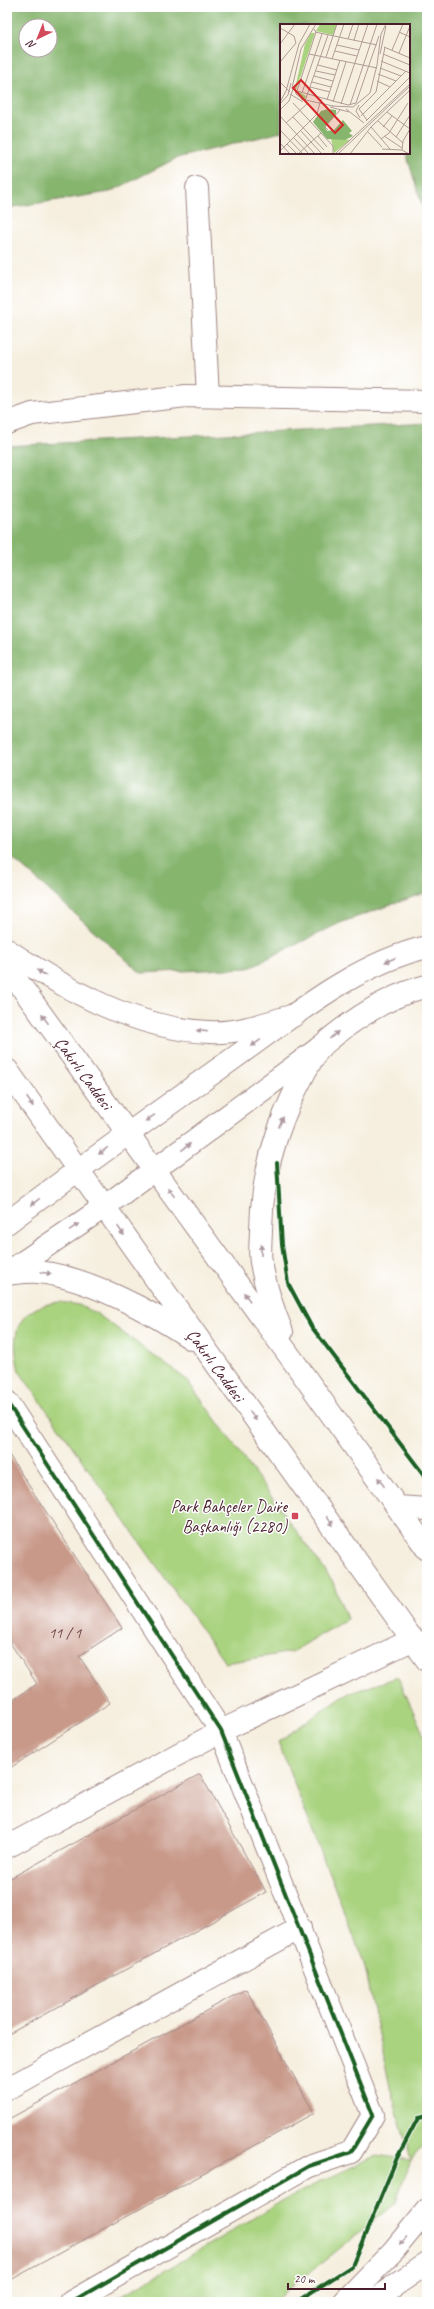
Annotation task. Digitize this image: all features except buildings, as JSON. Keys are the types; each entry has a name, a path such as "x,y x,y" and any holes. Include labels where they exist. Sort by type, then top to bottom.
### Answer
{"main road":[{"path":"197,188 208,396"},
{"path":"7,422 32,414 186,396 427,401"},
{"path":"7,1223 128,1133 295,1015 357,976 412,951 427,948"},
{"path":"7,950 50,978 86,997 129,1016 176,1028 210,1032 240,1029 295,1015"},
{"name":"Çakırlı Caddesi","path":"7,967 298,1366 427,1549"},
{"path":"7,1273 104,1207 318,1048 342,1028 398,995 427,986"},
{"path":"298,1366 273,1311 261,1261 262,1219 265,1179 275,1136 301,1077 318,1048"},
{"name":"Çakırlı Caddesi","path":"7,1070 414,1639 427,1660"},
{"path":"7,1273 36,1272 60,1276 84,1284 144,1311 203,1346"},
{"path":"7,1402 221,1731 373,2115 352,2152 309,2166 71,2302"},
{"path":"398,1507 427,1509"},
{"path":"7,1847 221,1731 414,1639"},
{"path":"7,2089 300,1928"},
{"path":"344,2302 394,2250 427,2210"},
{"path":"371,2302 427,2263"},
{"path":"405,2277 427,2269"}],"green space":[{"path":"7,7 427,7 427,222 406,154 410,154 410,24 280,24 280,132 177,158 110,192 7,208"},
{"path":"427,423 427,892 340,923 248,968 141,973 7,853 7,446"},
{"path":"60,1302 79,1305 96,1313 187,1380 332,1580 347,1619 292,1652 225,1663 19,1371 15,1345 16,1334 20,1324 25,1316 34,1310 45,1305"},
{"path":"398,1677 427,1742 427,2141 411,2160 390,2087 364,1963 278,1742 344,1695"},
{"path":"377,2155 411,2160 395,2204 273,2302 112,2302 287,2198"}],"cycle path":[{"path":"277,1163 282,1245 288,1283 311,1326 427,1479"},
{"path":"7,1402 221,1731 373,2115 351,2152 309,2166 71,2302"},
{"path":"296,2302 352,2266 397,2158 418,2118 427,2116"}],"place":[{"name":"Park Bahçeler Dai̇re Başkanlığı (2280)","path":"295,1516"}]}
